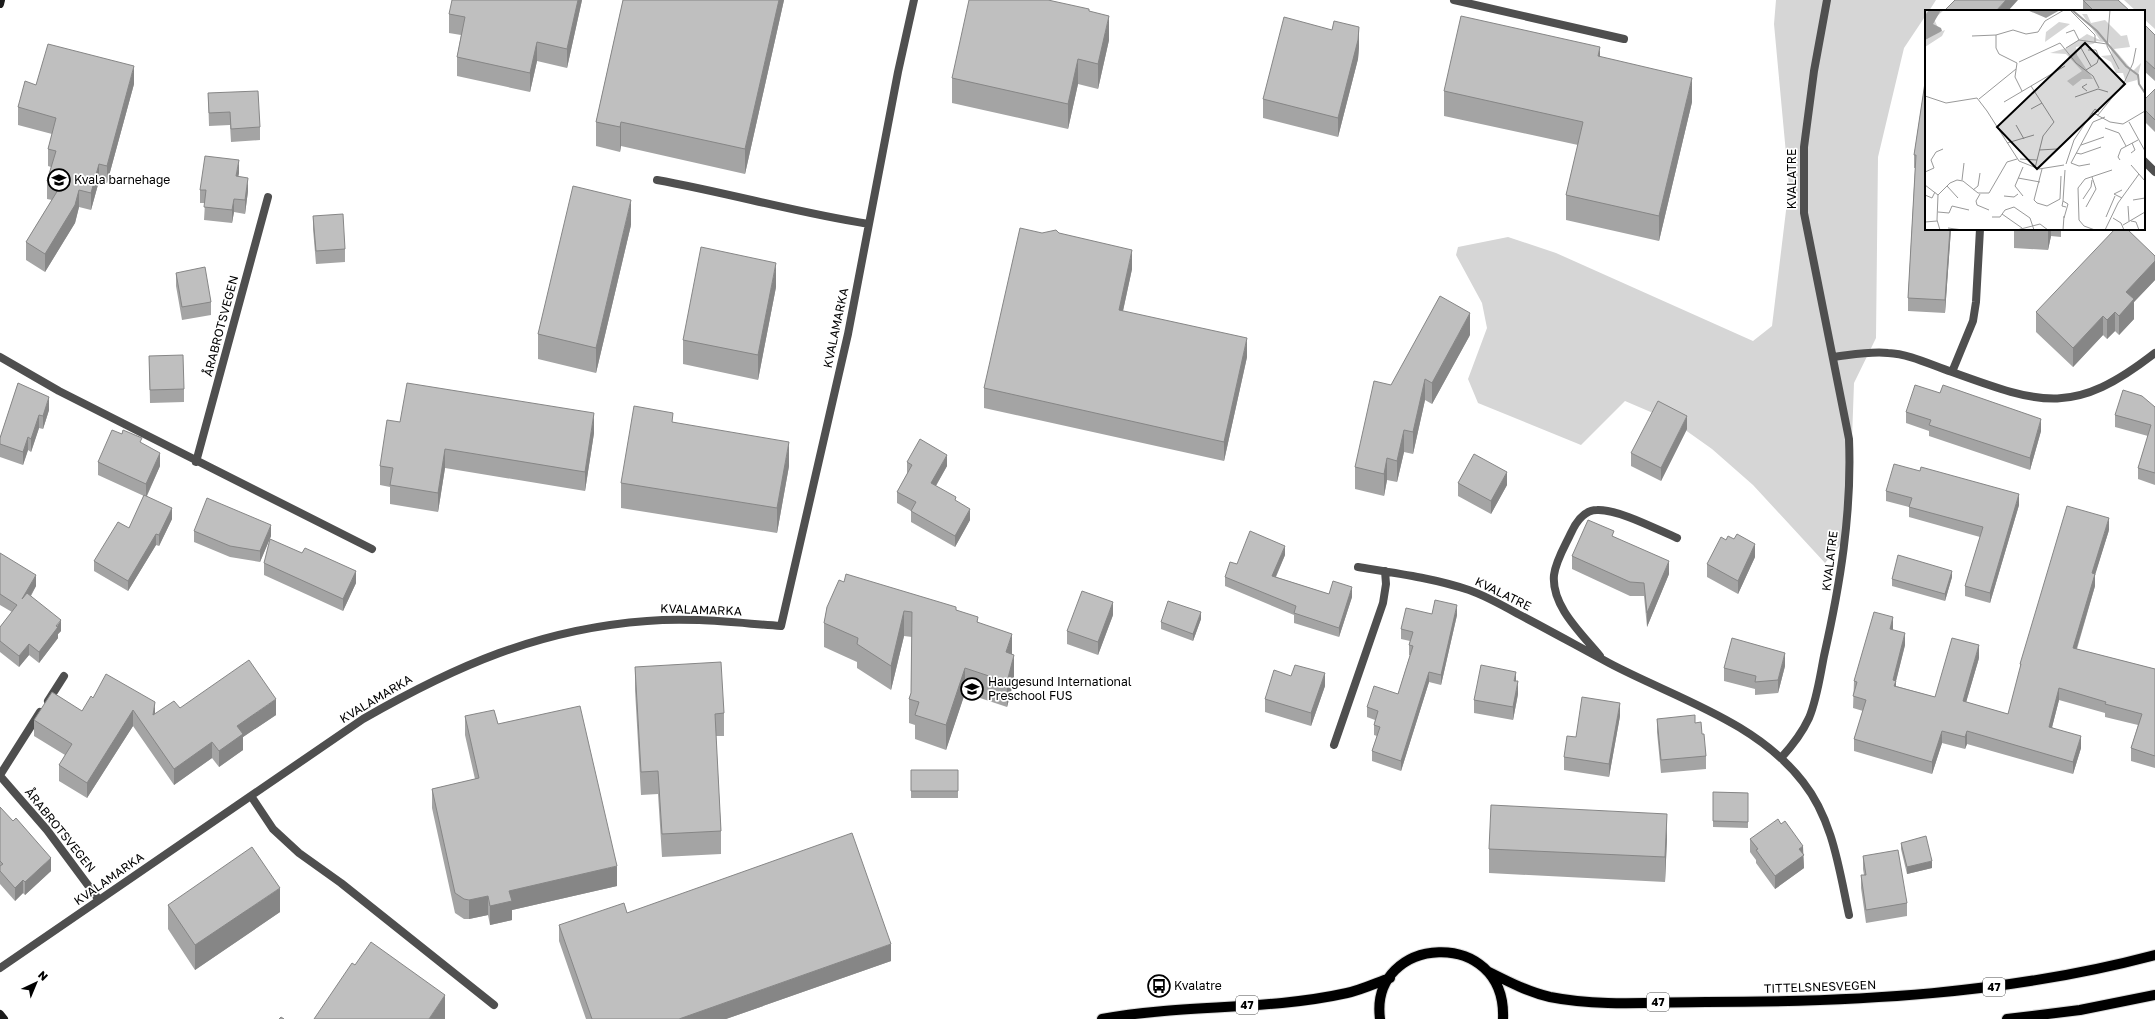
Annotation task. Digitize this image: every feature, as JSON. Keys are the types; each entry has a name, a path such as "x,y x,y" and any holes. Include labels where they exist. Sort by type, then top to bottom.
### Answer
{"main road":[{"path":"0,4 1,0"},
{"name":"47","path":"1380,1019 1380,1003 1390,978 1410,959 1437,951 1464,955 1477,962 1487,971 1495,982 1501,995 1503,1019"},
{"name":"TITTELSNESVEGEN","path":"1487,971 1527,990 1548,996 1567,999 1613,1002 1776,1002 1957,992 2074,974 2152,956"},
{"name":"47","path":"1102,1019 1191,1009 1313,999 1348,993 1390,978"},
{"path":"2006,1019 2080,1010 2155,995"},
{"path":"0,1014 4,1019"}],"street":[{"name":"KVALAMARKA","path":"0,968 363,719 418,688 476,661 540,639 593,627 648,621 714,620 781,626 848,334 898,72 914,0"},
{"path":"1454,0 1624,39"},
{"name":"KVALATRE","path":"1781,758 1795,743 1809,718 1838,596 1848,514 1850,473 1848,440 1804,213 1804,147 1814,71 1827,0"},
{"path":"2145,162 2155,172"},
{"path":"657,180 697,187 825,217 869,224"},
{"name":"ÅRABROTSVEGEN","path":"196,462 268,197"},
{"path":"1952,372 1972,321 1976,302 1980,230"},
{"path":"1833,358 1888,352 1909,356 2020,395 2044,399 2066,399 2086,394 2104,387 2155,353"},
{"path":"0,357 59,391 196,462 372,549"},
{"name":"KVALATRE","path":"1603,660 1560,604 1555,591 1554,576 1559,557 1576,522 1585,514 1595,510 1610,510 1677,538"},
{"name":"KVALATRE","path":"1358,567 1421,578 1469,590 1498,603 1603,660 1720,717 1760,740 1781,758 1802,781 1814,797 1824,816 1832,841 1849,915"},
{"path":"1334,745 1383,603 1386,584 1385,571"},
{"name":"ÅRABROTSVEGEN","path":"64,676 0,776 47,830 99,900"},
{"path":"251,796 274,829 299,853 494,1005"}],"shaded area":[{"path":"1776,0 1936,0 1930,10 1925,10 1925,16 1904,48 1878,157 1876,338 1854,383 1851,467 1841,544 1825,563 1753,485 1712,449 1674,422 1625,401 1581,445 1478,403 1468,379 1487,328 1482,303 1456,255 1458,247 1508,237 1556,253 1753,341 1772,326 1789,186 1774,24"},
{"path":"2124,0 2155,0 2155,29 2145,20 2145,10 2135,10"}],"building":[{"path":"452,0 578,0 567,49 537,42 530,73 457,57 465,17 449,14"},
{"path":"623,0 779,0 745,149 621,122 620,127 596,122"},
{"path":"969,0 1048,0 1089,9 1089,11 1109,16 1098,64 1078,59 1068,104 952,78"},
{"path":"1955,0 2006,0 1997,10 1945,10"},
{"path":"2083,0 2118,0 2129,10 2093,10"},
{"path":"1461,16 1600,47 1598,56 1692,78 1659,216 1566,195 1583,122 1444,91"},
{"path":"1284,17 1332,30 1334,21 1359,27 1358,40 1338,118 1263,99"},
{"path":"2145,25 2155,35 2155,69 2145,60"},
{"path":"48,44 134,66 107,166 99,164 91,193 79,190 75,205 45,254 26,242 61,185 47,181 56,151 48,149 56,118 18,107 25,81 36,85"},
{"path":"1925,83 1925,230 1950,230 1945,300 1908,298 1916,155 1914,155"},
{"path":"2155,89 2155,120 2145,110 2145,99"},
{"path":"258,91 260,127 231,129 230,112 209,113 208,93"},
{"path":"205,156 239,160 236,176 248,178 245,200 234,199 232,210 204,207 206,190 200,190"},
{"path":"573,186 631,200 596,348 538,334"},
{"path":"343,214 345,249 316,251 313,216"},
{"path":"1020,228 1042,233 1056,230 1059,233 1132,250 1119,310 1247,338 1224,442 984,388"},
{"path":"2114,230 2128,230 2155,256 2155,261 2126,292 2134,299 2119,316 2115,312 2107,320 2103,316 2073,348 2036,312"},
{"path":"701,247 776,263 758,355 683,340"},
{"path":"205,267 211,302 182,307 176,273"},
{"path":"1440,296 1470,313 1432,383 1425,379 1413,432 1404,430 1397,461 1387,458 1384,474 1355,467 1374,381 1391,385"},
{"path":"183,355 184,389 150,390 149,356"},
{"path":"18,383 49,397 43,416 39,415 31,439 28,437 23,452 0,444 0,438"},
{"path":"407,383 594,413 585,472 445,449 438,493 390,485 393,468 380,466 387,420 400,422"},
{"path":"1915,385 1940,393 1943,385 2041,419 2030,458 1929,425 1931,420 1906,412"},
{"path":"2123,390 2142,396 2155,407 2155,473 2138,468 2151,425 2115,415"},
{"path":"1658,401 1687,416 1661,468 1631,453"},
{"path":"634,406 673,413 672,422 789,442 777,508 621,483"},
{"path":"112,430 122,434 123,430 142,438 140,442 160,453 146,484 98,462"},
{"path":"920,439 947,455 931,483 956,497 955,500 970,509 955,536 911,511 916,502 897,492 912,465 907,462"},
{"path":"1474,454 1507,472 1491,501 1458,483"},
{"path":"1894,464 1920,471 1921,467 2019,494 1990,593 1965,586 1983,527 1909,507 1912,498 1886,491"},
{"path":"144,495 172,508 159,535 156,534 128,581 94,561 118,522 129,528"},
{"path":"207,498 271,525 260,551 230,546 194,531"},
{"path":"2067,506 2109,518 2092,573 2095,574 2073,648 2155,669 2155,756 2131,748 2142,714 2105,704 2106,702 2059,688 2049,727 2081,736 2073,762 1967,731 1965,737 1942,731 1932,762 1854,739 1866,700 1853,696 1857,682 1854,681 1874,612 1893,617 1890,629 1905,633 1893,680 1896,681 1894,686 1935,697 1952,638 1979,645 1963,701 2008,714 2020,664"},
{"path":"1588,520 1614,531 1612,536 1669,561 1647,613 1644,583 1630,582 1572,556"},
{"path":"1250,531 1285,546 1272,576 1329,594 1333,581 1352,587 1339,628 1294,613 1296,606 1225,577 1230,562 1237,564"},
{"path":"1737,534 1755,544 1738,581 1707,564 1721,537 1726,540 1728,536 1734,539"},
{"path":"270,539 302,553 305,548 356,571 343,599 264,563"},
{"path":"0,553 36,575 22,599 27,593 61,620 56,626 58,627 39,652 29,644 19,656 0,641 0,627 17,605 0,594"},
{"path":"1898,555 1952,571 1945,594 1892,579"},
{"path":"846,574 956,607 956,610 978,617 977,622 1012,634 1006,652 1014,655 1007,682 965,668 946,725 915,715 919,702 909,699 911,693 912,612 904,611 891,666 857,644 858,638 824,623 827,607 839,580 844,582"},
{"path":"1082,591 1113,602 1098,642 1067,631"},
{"path":"1435,600 1457,605 1441,675 1429,672 1401,761 1372,751 1380,727 1374,725 1378,711 1367,707 1374,686 1398,694 1413,646 1409,645 1413,632 1401,629 1406,608 1432,614"},
{"path":"1168,601 1201,612 1193,634 1161,622"},
{"path":"1732,638 1785,653 1778,680 1755,682 1756,676 1724,668"},
{"path":"249,660 276,699 237,726 243,734 219,751 212,742 174,769 133,710 87,783 59,765 72,744 34,720 52,692 82,711 91,696 93,698 106,674 155,702 153,715 174,701 180,708"},
{"path":"721,662 724,713 715,714 721,831 662,834 658,771 641,772 635,667"},
{"path":"1295,665 1325,673 1311,713 1265,699 1274,670 1291,676"},
{"path":"1481,665 1516,672 1514,681 1518,681 1513,707 1474,700"},
{"path":"1582,697 1620,703 1609,764 1564,757 1567,736 1576,737"},
{"path":"580,706 617,866 509,891 512,901 490,906 488,896 469,900 464,899 455,893 432,789 479,778 465,716 494,710 498,724"},
{"path":"1695,715 1695,723 1701,722 1702,734 1704,734 1706,756 1661,760 1657,719"},
{"path":"911,770 958,770 958,791 911,791"},
{"path":"1713,792 1748,793 1748,822 1713,821"},
{"path":"1491,805 1667,814 1665,857 1489,849"},
{"path":"0,807 13,821 16,818 51,858 25,882 23,880 15,888 0,871 0,866 3,864 0,861"},
{"path":"1778,819 1781,824 1785,821 1803,846 1799,849 1804,855 1775,876 1750,839"},
{"path":"852,833 891,944 679,1019 592,1019 559,925 624,903 627,913"},
{"path":"1926,836 1932,861 1907,867 1901,843"},
{"path":"252,847 280,888 195,945 168,905"},
{"path":"1898,850 1907,903 1866,910 1861,875 1866,875 1863,856"},
{"path":"371,942 445,995 429,1019 314,1019 352,963 355,965"}],"place":[{"name":"Kvala barnehage","path":"59,180"},
{"name":"Haugesund International Preschool FUS","path":"972,689"},
{"name":"Kvalatre","path":"1159,986"}]}
